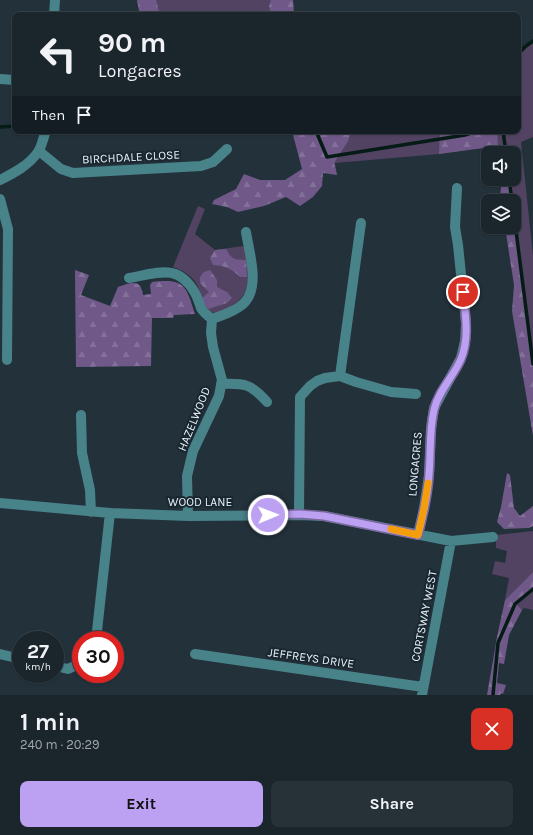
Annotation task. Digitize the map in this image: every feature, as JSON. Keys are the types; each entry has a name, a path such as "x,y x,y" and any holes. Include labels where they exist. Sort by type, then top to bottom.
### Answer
{"street":[{"path":"54,12 55,0"},
{"path":"0,79 12,80"},
{"path":"0,180 27,164 39,151 45,134"},
{"name":"BIRCHDALE CLOSE","path":"39,151 61,169 73,173 202,166 213,162 227,149"},
{"name":"LONGACRES","path":"418,535 429,476 431,428 434,408 461,358 465,341 466,323 455,228 457,188"},
{"path":"0,200 8,229 7,360"},
{"path":"340,376 360,223"},
{"path":"129,278 169,272 178,274 188,282 196,295 202,310 212,319 245,303 251,292 253,280 246,232"},
{"name":"HAZELWOOD","path":"188,516 187,476 193,451 219,396 222,380 213,347 211,333 212,319"},
{"path":"300,514 300,397 310,386 325,378 340,376 391,392 416,394"},
{"path":"221,384 240,384 249,386 259,393 267,402"},
{"path":"81,415 82,453 90,490 91,512"},
{"name":"WOOD LANE","path":"0,503 91,512 188,516 300,514 324,516 452,541 493,537"},
{"path":"97,631 110,513"},
{"name":"CORTSWAY WEST","path":"422,691 452,541"},
{"path":"0,654 12,657"},
{"name":"JEFFREYS DRIVE","path":"195,654 422,691"}],"shaded area":[{"path":"137,0 293,0 294,12 139,12"},
{"path":"533,41 533,137 521,142 533,256 533,364 516,234 521,234 521,194 511,194 510,186 521,186 521,146 481,146 481,148 439,154 335,163 337,175 295,134 521,134 521,51"},
{"path":"198,206 205,209 195,234 215,250 243,246 245,248 248,272 247,287 240,299 224,311 218,313 213,313 206,306 196,283 192,278 183,271 173,267"},
{"path":"533,531 533,572 505,600 509,578 492,574 495,561 505,563 507,551 496,548 496,535"},
{"path":"533,589 533,610 524,608 522,610 515,604"}],"green space":[{"path":"137,0 156,0 159,12 139,12"},
{"path":"271,0 293,0 294,12 271,12 269,7"},
{"path":"293,134 350,134 348,141 334,163 337,175 323,173 322,186 313,197 300,206 286,197 264,206 238,212 227,207 212,204 214,200 236,189 244,174 260,180 285,180 302,169"},
{"path":"440,134 497,134 498,146 481,146 481,148 439,154"},
{"path":"510,186 511,194 500,194 501,187"},
{"path":"506,234 516,234 533,364 533,436 512,311 514,285"},
{"path":"226,249 233,258 238,260 246,260 247,277 240,277 228,268 213,265 210,258 215,250"},
{"path":"75,270 89,275 81,295 110,306 118,287 134,283 140,286 143,295 151,294 150,285 152,282 171,281 177,283 186,290 195,314 174,315 173,318 152,318 151,366 76,367"},
{"path":"210,270 217,280 217,287 227,292 232,298 227,303 208,309 202,298 209,292 200,283 200,277 204,272"},
{"path":"507,473 510,475 514,508 520,516 533,506 533,526 529,528 504,529 497,522"},
{"path":"533,572 533,589 516,604 522,610 509,635 504,664 499,663 497,683 506,685 503,694 487,695 505,600"}],"waterway":[{"path":"521,51 533,41"},
{"path":"0,127 12,126"},
{"path":"317,134 327,157 468,134"},
{"path":"503,134 505,146"},
{"path":"510,186 511,194"},
{"path":"516,234 533,364"},
{"path":"493,695 498,643 515,604 533,589"}],"slow traffic":[{"path":"391,529 418,535 428,483"}],"route":[{"path":"268,515 300,514 324,516 418,535 429,476 431,428 434,408 461,358 465,341 466,323 463,292"}]}
